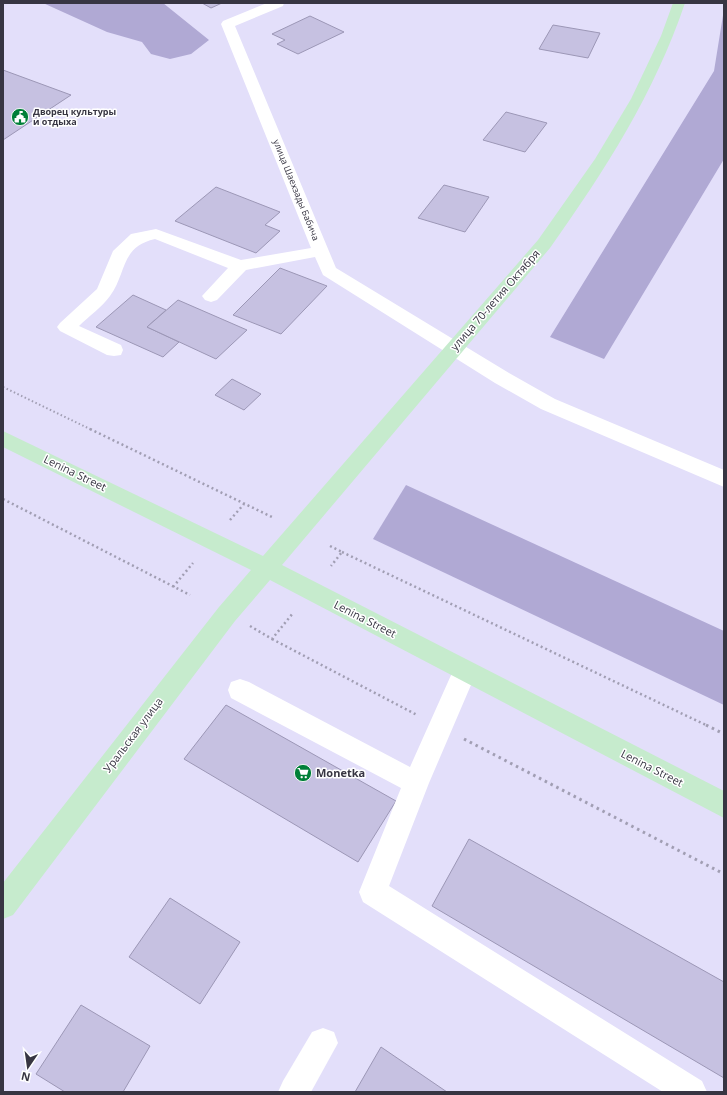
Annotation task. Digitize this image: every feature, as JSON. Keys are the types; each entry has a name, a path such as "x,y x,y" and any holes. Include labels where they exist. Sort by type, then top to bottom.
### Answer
{"main road":[{"name":"улица 70-летия Октября","path":"267,568 453,348 544,244 590,180 628,119 651,71 678,3"},
{"name":"Lenina Street","path":"3,438 267,568 724,805"},
{"name":"Уральская улица","path":"3,905 183,670 267,568"}],"street":[{"name":"улица Шаехзады Бабича","path":"278,3 228,24 329,271 453,348 548,404 724,479"},
{"path":"114,350 66,327 103,293 110,282 119,255 137,238 156,234 240,266 321,251"},
{"path":"210,296 240,266"},
{"path":"465,671 416,783 373,892 691,1092"},
{"path":"240,690 416,783"},
{"path":"294,1092 323,1043"}],"path":[{"path":"3,387 274,518"},
{"path":"3,499 173,588 190,595"},
{"path":"230,520 244,504"},
{"path":"330,546 724,734"},
{"path":"330,566 342,552"},
{"path":"173,588 193,563"},
{"path":"272,639 293,613"},
{"path":"245,623 272,639 724,874"}],"shaded area":[{"path":"43,3 163,3 209,40 191,54 170,59 151,54 142,42 107,32"},
{"path":"724,9 724,159 604,359 550,337 714,71"},
{"path":"406,485 724,631 724,705 373,539"}],"building":[{"path":"202,3 222,3 211,8"},
{"path":"310,16 344,32 298,54 277,44 285,40 272,34"},
{"path":"553,25 600,33 588,58 539,49"},
{"name":"Дворец культуры и отдыха","path":"3,70 71,95 3,140"},
{"path":"506,112 547,123 525,152 483,140"},
{"path":"444,185 489,197 465,232 418,218"},
{"path":"216,187 280,212 265,225 280,231 256,253 175,221"},
{"path":"280,268 327,286 281,334 233,315"},
{"path":"133,295 166,310 147,327 179,342 163,357 96,327"},
{"path":"178,300 247,330 216,359 147,327"},
{"path":"232,379 261,394 244,410 215,395"},
{"path":"226,705 396,801 358,862 184,759"},
{"path":"469,839 724,982 724,1078 432,906"},
{"path":"170,898 240,942 200,1004 129,957"},
{"path":"81,1005 150,1046 123,1092 65,1092 36,1074"},
{"path":"381,1047 447,1092 355,1092"}],"place":[{"name":"Дворец культуры и отдыха","path":"20,117"},
{"name":"Monetka","path":"303,773"}]}
